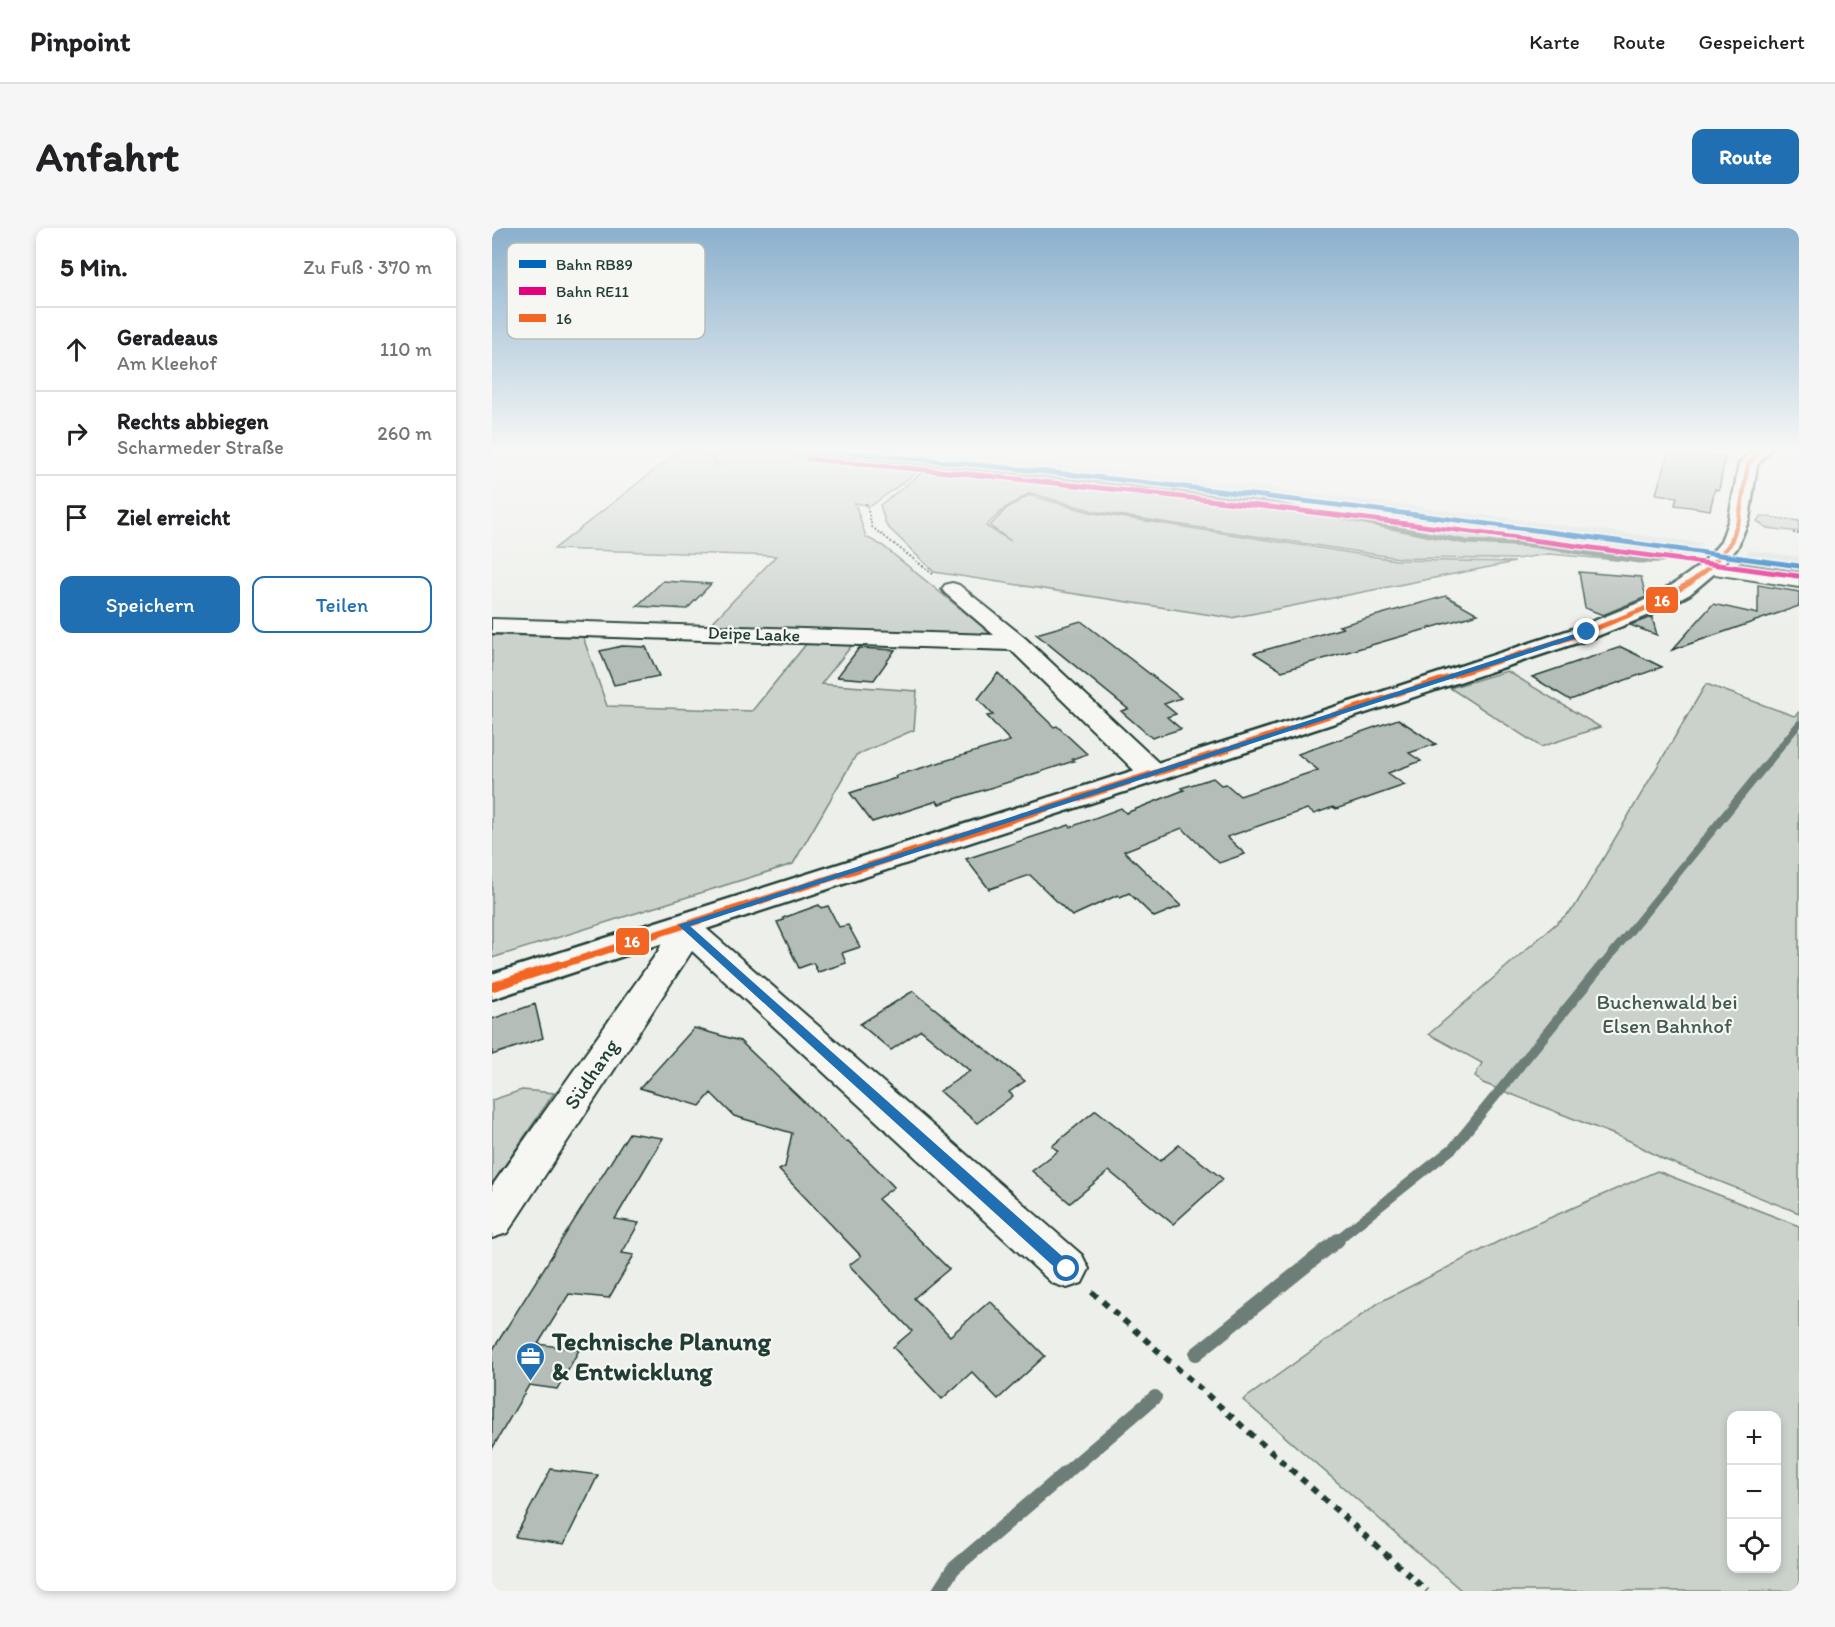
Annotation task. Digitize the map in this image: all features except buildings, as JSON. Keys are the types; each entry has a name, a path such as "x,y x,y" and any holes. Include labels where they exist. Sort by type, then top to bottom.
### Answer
{"street":[{"path":"492,987 1587,632 1649,607 1682,589 1708,568 1730,544 1740,513"},
{"path":"1708,568 1799,580"},
{"path":"952,589 1017,643 1153,773"},
{"name":"Deipe Laake","path":"492,626 1017,643"},
{"path":"683,925 1067,1269"},
{"name":"Südhang","path":"492,1220 675,952 683,925"}],"path":[{"path":"868,513 872,527 952,589"},
{"path":"1792,534 1799,534"},
{"path":"1067,1269 1427,1591"}],"shaded area":[{"path":"1361,513 1465,513 1703,543 1691,557"},
{"path":"1749,550 1799,557 1799,572 1739,563"}],"green space":[{"path":"600,513 858,513 866,537 883,546 995,637 706,629 776,556 554,549"},
{"path":"882,513 1000,513 986,526 1011,541 990,526 1003,513 1093,513 1396,560 1515,562 1231,618 934,572 886,525"},
{"path":"1101,513 1335,513 1644,552 1651,563 1549,554 1516,559 1399,558"},
{"path":"1761,516 1799,521 1799,532 1767,528 1757,521"},
{"path":"492,635 583,637 607,706 752,711 807,643 853,644 821,684 917,691 914,730 856,755 793,864 492,958"},
{"path":"1507,671 1600,727 1541,747 1450,688"},
{"name":"Buchenwald bei Elsen Bahnhof","path":"1706,684 1794,716 1799,712 1799,1213 1663,1159 1630,1141 1483,1083 1475,1076 1482,1063 1429,1034 1574,908"},
{"path":"522,1090 554,1093 492,1184 492,1100"},
{"path":"1657,1171 1799,1226 1799,1591 1462,1591 1243,1400 1380,1302 1515,1233"}],"waterway":[{"path":"1318,513 1466,542 1531,545 1639,561 1662,560 1670,556"},
{"path":"1740,564 1799,573"},
{"path":"1777,751 1799,724"},
{"path":"1601,967 1778,750"},
{"path":"1336,1241 1453,1148 1602,965"},
{"path":"1196,1354 1338,1240"},
{"path":"939,1591 953,1569 1155,1397"}],"rail line":[{"name":"RE11","path":"1317,513 1798,576"},
{"name":"RB89","path":"1402,513 1799,566"}],"transit line":[{"name":"16","path":"492,987 1587,632 1649,607 1682,589 1709,568 1730,544 1740,513"}],"place":[{"name":"Technische Planung & Entwicklung","path":"531,1382"}],"route":[{"path":"1067,1269 683,925 1587,632"}]}
